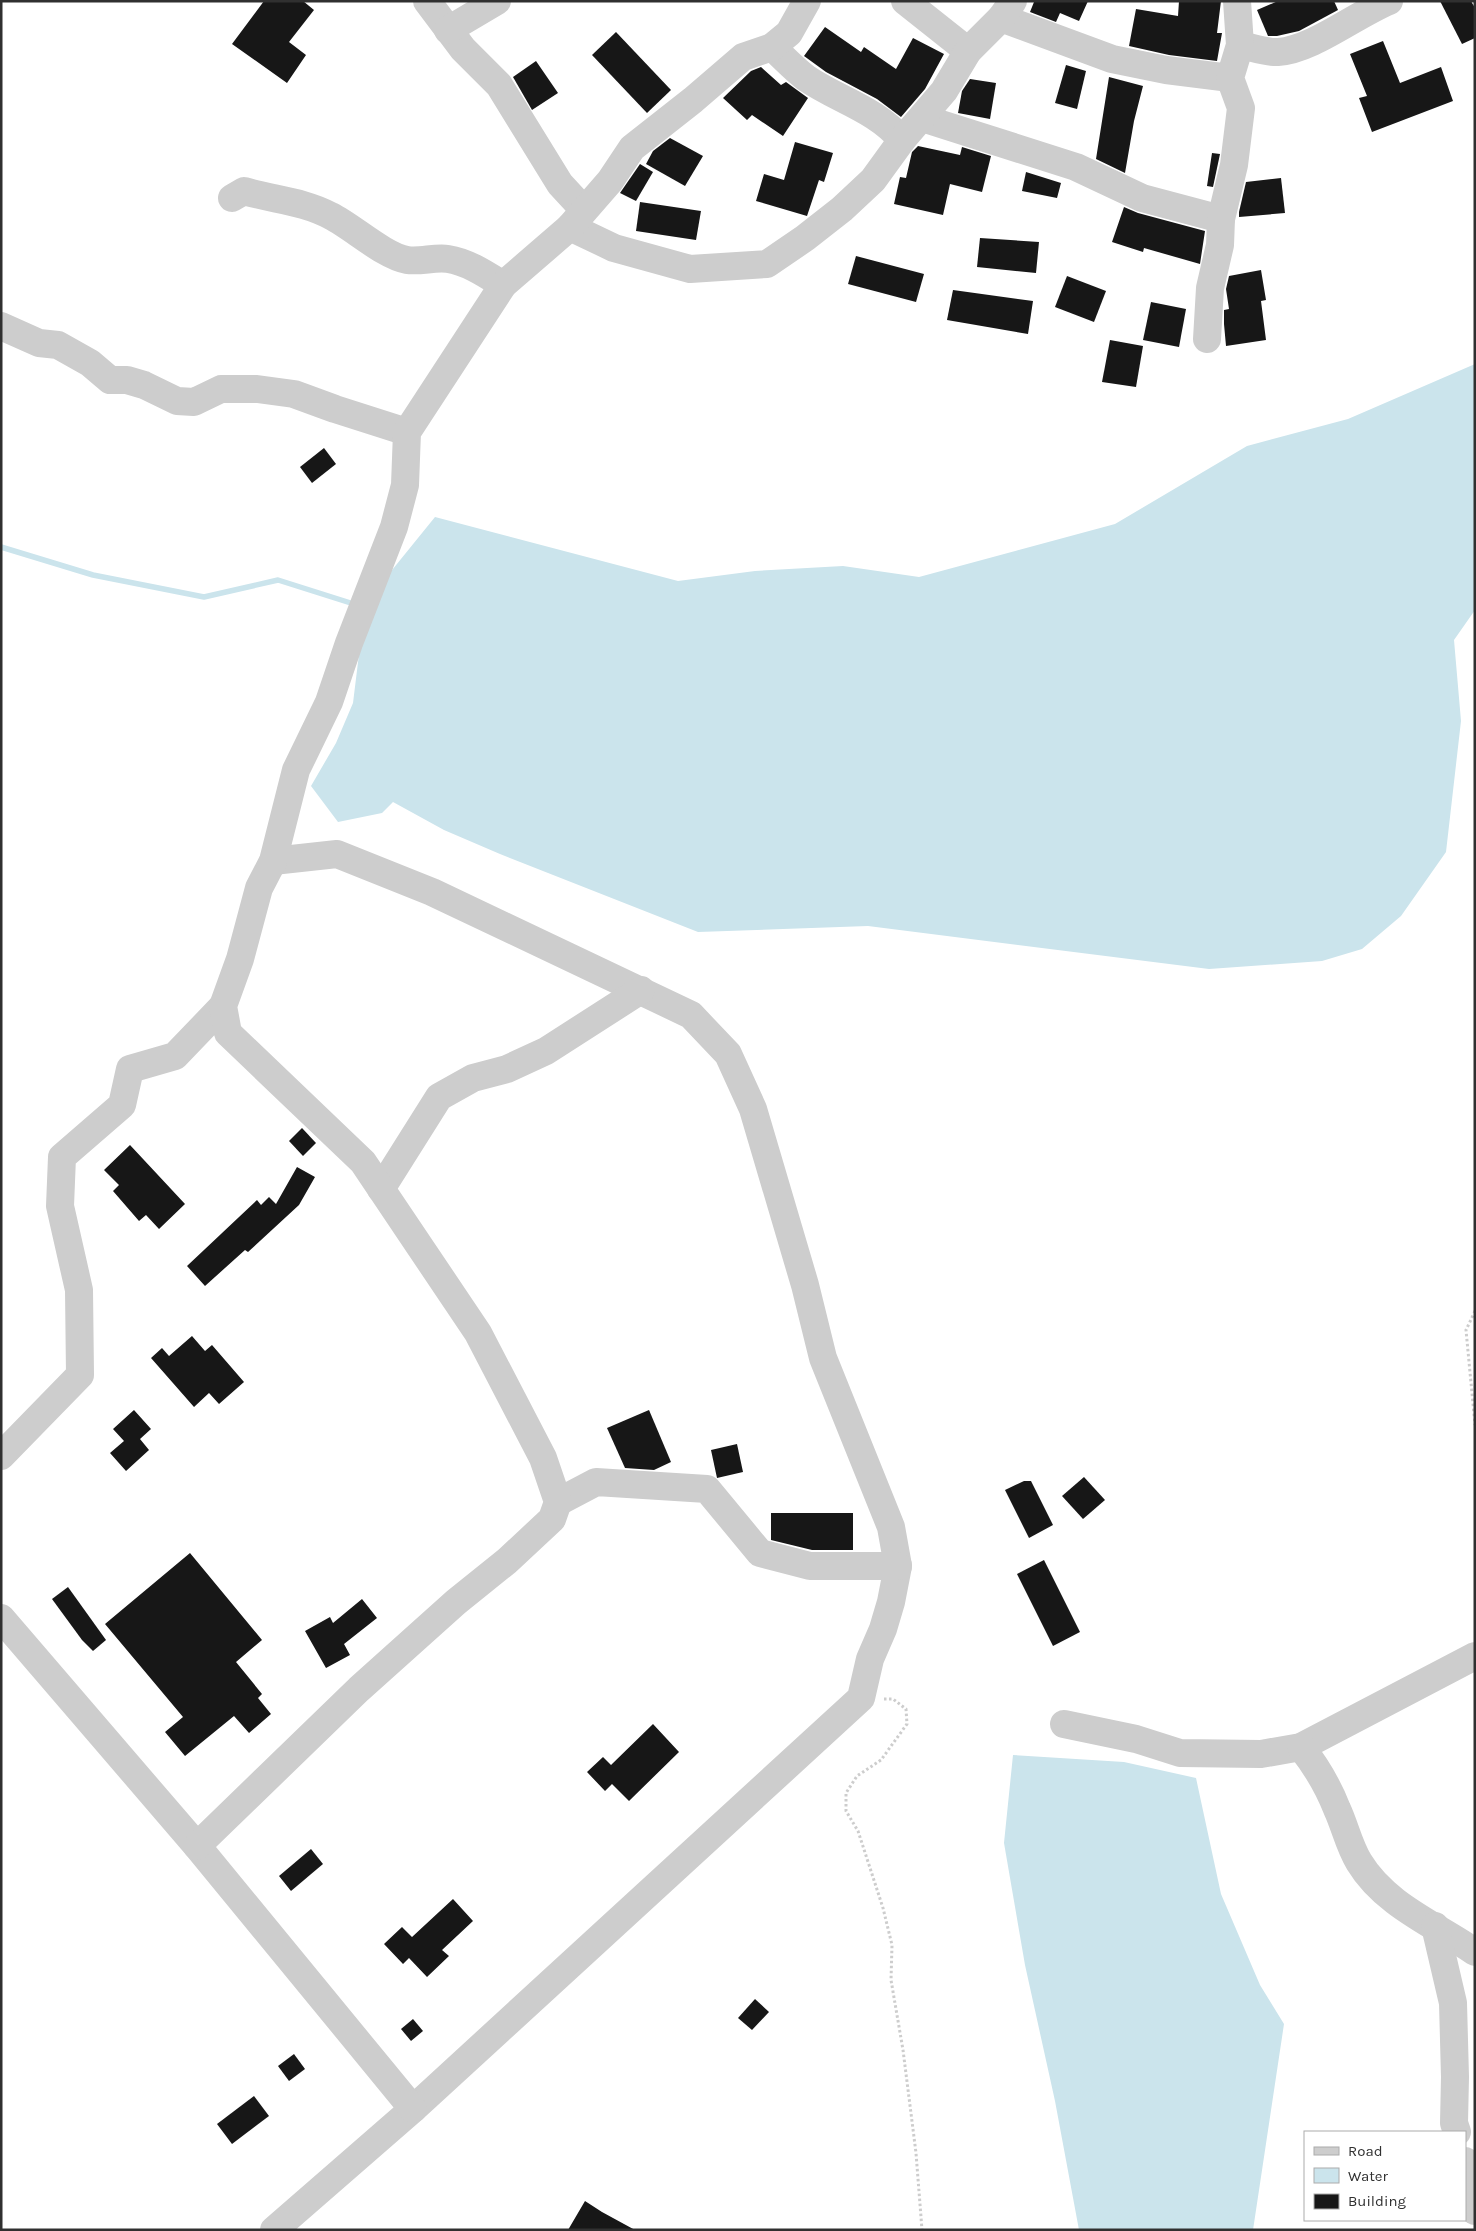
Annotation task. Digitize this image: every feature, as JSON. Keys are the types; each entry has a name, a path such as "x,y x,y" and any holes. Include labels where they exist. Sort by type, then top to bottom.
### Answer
{"street":[{"path":"427,1 463,49 499,85 560,184 577,219 614,248 690,269 767,264 805,238 842,209 873,180 902,140 944,92 968,51 1007,10 1112,59 1166,70 1230,78"},
{"path":"448,30 497,1"},
{"path":"1,1456 80,1375 79,1290 60,1206 62,1157 122,1105 130,1069 175,1056 223,1006 240,959 259,888 273,862 296,770 329,702 394,527 406,485 408,432 503,285 577,219 610,181 632,148 743,57 772,46 789,33 807,1"},
{"path":"905,1 968,51"},
{"path":"1207,339 1210,288 1220,245 1220,219 1234,166 1241,108 1230,78 1240,45 1237,1"},
{"path":"1240,45 1277,52 1304,45 1313,42 1368,10 1389,1"},
{"path":"772,46 806,78 856,104 890,126 902,140"},
{"path":"922,118 1076,166 1142,198 1220,219"},
{"path":"232,198 244,191 267,198 306,204 332,216 382,249 406,260 450,259 477,269 503,285"},
{"path":"1,326 40,343 58,345 90,363 110,380 127,380 144,385 177,401 194,402 220,389 256,389 294,394 335,410 408,432"},
{"path":"273,862 337,854 432,892 691,1015 728,1054 753,1109 805,1285 823,1358 891,1527 898,1566 891,1602 883,1629 870,1659 861,1698 413,2109 274,2230"},
{"path":"381,1189 440,1097 473,1078 507,1069 546,1051 641,990"},
{"path":"197,1846 358,1689 456,1602 507,1561 552,1519 558,1502 543,1458 478,1333 363,1162 228,1034 223,1006"},
{"path":"558,1502 596,1482 706,1489 760,1553 810,1566 898,1566"},
{"path":"1,1618 197,1846 413,2109"},
{"path":"1064,1724 1136,1739 1180,1752 1260,1754 1301,1747 1475,1656"},
{"path":"1301,1747 1316,1766 1337,1808 1359,1861 1377,1885 1392,1900 1475,1952"},
{"path":"1435,1926 1452,2003 1456,2077 1454,2123 1457,2131"},
{"path":"1466,2166 1475,2210"}],"path":[{"path":"1475,1311 1466,1330 1475,1425"},
{"path":"861,1698 893,1699 906,1709 907,1724 881,1760 857,1776 846,1793 846,1811 858,1831 883,1908 892,1946 891,1980 903,2050 916,2153 922,2230"}],"water":[{"path":"1475,364 1475,610 1454,640 1461,721 1446,852 1401,916 1362,949 1322,961 1209,969 868,926 698,932 500,854 444,830 393,802 382,813 338,822 311,786 336,743 353,703 360,646 388,575 435,517 678,581 755,571 843,566 919,577 1115,524 1247,446 1348,419"},
{"path":"1013,1755 1124,1762 1196,1778 1221,1894 1260,1985 1284,2024 1253,2230 1079,2230 1055,2101 1025,1965 1004,1843"}],"building":[{"path":"264,1 303,1 314,10 289,42 306,55 287,83 232,44"},
{"path":"1032,1 1088,1 1079,21 1060,13 1056,22 1030,12 1034,2"},
{"path":"1179,1 1221,1 1217,33 1222,33 1217,61 1169,55 1129,46 1136,9 1178,16"},
{"path":"1278,1 1334,1 1338,10 1299,31 1268,36 1257,10"},
{"path":"1440,1 1471,1 1475,8 1475,38 1462,44"},
{"path":"825,27 861,52 864,47 896,69 913,38 944,54 925,89 901,117 877,99 826,72 804,56"},
{"path":"616,32 671,90 647,113 592,55"},
{"path":"1383,41 1400,83 1441,67 1453,101 1372,132 1359,98 1367,96 1350,54"},
{"path":"536,61 558,93 532,110 513,77"},
{"path":"1066,65 1086,71 1077,109 1055,103"},
{"path":"761,67 781,85 786,82 808,98 783,136 752,115 747,120 723,98 751,71"},
{"path":"1109,77 1143,86 1134,121 1125,173 1096,159"},
{"path":"970,79 996,83 990,119 958,113 962,91"},
{"path":"670,138 703,156 685,186 646,164 653,151"},
{"path":"795,142 833,153 824,182 819,180 807,216 756,201 764,174 784,180"},
{"path":"918,146 960,155 962,147 991,156 982,192 950,184 943,215 894,204 900,177 906,178 912,152"},
{"path":"1212,153 1220,154 1213,187 1207,186"},
{"path":"640,164 653,172 636,201 620,193"},
{"path":"1026,172 1061,183 1057,198 1022,191"},
{"path":"1281,178 1285,213 1239,217 1246,182"},
{"path":"640,202 701,211 696,240 636,231"},
{"path":"1124,207 1138,213 1205,231 1200,264 1144,248 1143,252 1112,242"},
{"path":"980,238 1039,242 1036,273 977,267"},
{"path":"856,256 924,274 916,302 848,284"},
{"path":"1261,270 1266,300 1261,301 1266,340 1226,346 1224,310 1229,309 1226,289 1229,276"},
{"path":"1067,276 1106,291 1094,322 1055,307"},
{"path":"953,290 1033,301 1028,334 947,320"},
{"path":"1151,302 1186,309 1179,347 1143,340"},
{"path":"1110,340 1143,346 1136,387 1102,382"},
{"path":"324,448 336,464 312,483 300,467"},
{"path":"302,1128 316,1143 303,1156 289,1141"},
{"path":"130,1145 185,1204 159,1229 146,1215 139,1221 113,1191 119,1185 104,1170"},
{"path":"297,1167 315,1177 299,1205 248,1252 245,1250 205,1286 187,1266 257,1200 261,1205 269,1197 276,1204"},
{"path":"192,1336 205,1351 212,1345 244,1382 219,1404 209,1393 194,1407 151,1358 162,1348 169,1356"},
{"path":"134,1410 151,1429 140,1439 149,1450 126,1471 110,1453 124,1441 113,1429"},
{"path":"649,1410 671,1462 654,1470 625,1468 607,1428"},
{"path":"737,1444 743,1472 717,1478 711,1450"},
{"path":"1084,1477 1105,1500 1083,1519 1062,1496"},
{"path":"1024,1481 1031,1481 1053,1525 1029,1538 1005,1490"},
{"path":"771,1513 853,1513 853,1550 812,1550 771,1540"},
{"path":"190,1553 262,1640 236,1662 262,1694 258,1698 271,1714 249,1733 234,1716 185,1756 165,1732 183,1717 105,1624"},
{"path":"1044,1560 1080,1632 1053,1646 1017,1574"},
{"path":"68,1587 106,1640 93,1651 82,1640 52,1599"},
{"path":"362,1599 377,1618 344,1644 350,1655 326,1668 305,1631 330,1617 333,1623"},
{"path":"653,1724 679,1752 629,1801 612,1784 605,1791 587,1772 603,1757 611,1765"},
{"path":"311,1849 323,1864 291,1891 279,1876"},
{"path":"453,1899 473,1921 442,1950 449,1956 427,1977 409,1958 403,1964 384,1944 402,1927 412,1937"},
{"path":"755,1999 769,2012 752,2030 738,2018"},
{"path":"413,2019 423,2031 411,2041 401,2029"},
{"path":"294,2054 305,2069 289,2081 278,2066"},
{"path":"254,2096 269,2116 232,2144 217,2124"},
{"path":"585,2201 602,2212 635,2230 568,2230"}],"waterway":[{"path":"1,547 93,575 204,597 278,580 357,605"}]}
